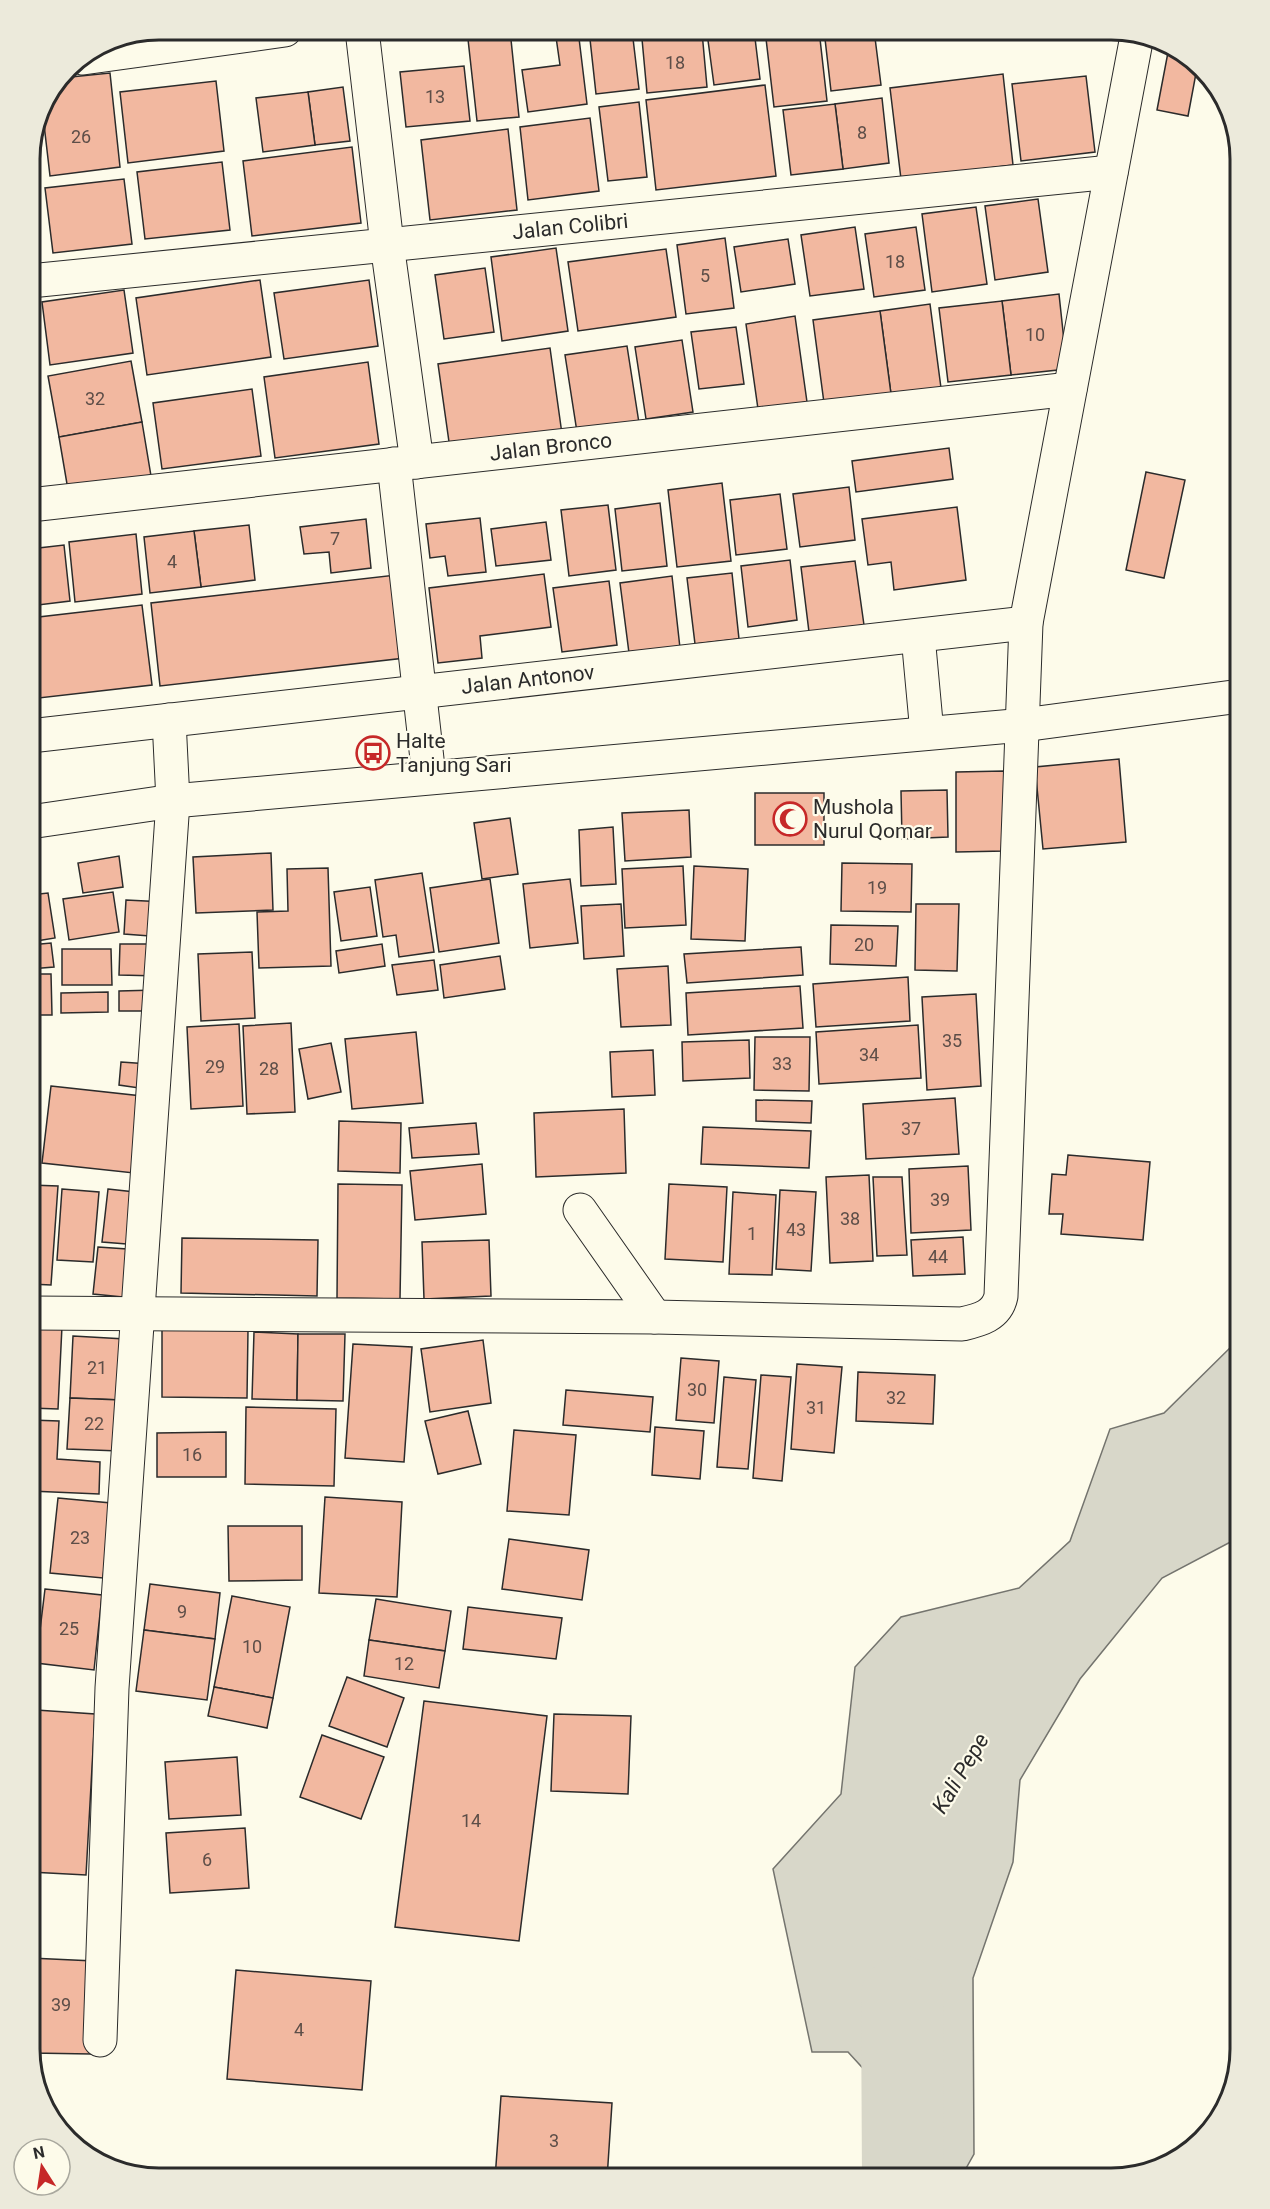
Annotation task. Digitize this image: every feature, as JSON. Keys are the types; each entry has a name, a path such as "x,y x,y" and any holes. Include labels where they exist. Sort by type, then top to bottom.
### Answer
{"street":[{"path":"102,55 205,41"},
{"path":"363,41 387,244 406,463 419,692 429,777"},
{"path":"40,1313 655,1317 962,1324 988,1316 994,1311 1000,1303 1026,623 1136,43"},
{"name":"Jalan Colibri","path":"41,280 1111,172"},
{"name":"Jalan Bronco","path":"41,504 1070,389"},
{"name":"Jalan Antonov","path":"41,734 1026,623"},
{"path":"918,636 927,732"},
{"path":"41,820 173,801 1023,725 1230,697"},
{"path":"100,2040 112,1688 173,801 169,720"},
{"path":"580,1210 655,1317"}],"water":[{"path":"1230,1348 1230,1542 1162,1578 1080,1679 1020,1780 1013,1862 973,1978 974,2154 966,2168 924,2168 902,2111 848,2052 812,2052 773,1869 841,1794 855,1667 901,1617 1019,1588 1070,1541 1110,1429 1164,1413"}],"building":[{"path":"468,41 511,41 519,117 477,121"},
{"path":"557,41 579,41 587,104 528,112 522,70 560,65"},
{"path":"590,41 633,41 639,89 596,94"},
{"path":"642,41 703,41 707,87 647,93"},
{"path":"708,41 755,41 760,79 714,85"},
{"path":"766,41 820,41 827,101 774,107"},
{"path":"825,41 875,41 881,85 831,91"},
{"path":"1167,56 1195,76 1188,116 1157,110"},
{"path":"464,66 470,121 406,127 400,72"},
{"path":"110,73 120,167 50,176 45,129 53,107 74,77"},
{"path":"1003,74 1013,165 901,179 890,88"},
{"path":"1086,76 1095,152 1021,161 1012,84"},
{"path":"216,81 224,151 128,163 120,92"},
{"path":"765,85 776,176 656,190 646,100"},
{"path":"343,87 350,141 315,145 308,92"},
{"path":"308,92 315,145 263,152 256,98"},
{"path":"882,98 889,163 843,169 835,104"},
{"path":"639,102 647,177 608,181 599,107"},
{"path":"835,104 843,169 791,175 783,110"},
{"path":"590,118 599,191 528,200 520,127"},
{"path":"508,129 517,210 430,220 421,140"},
{"path":"352,147 361,223 252,236 243,161"},
{"path":"222,162 230,230 145,239 137,172"},
{"path":"124,179 132,244 53,253 45,188"},
{"path":"1038,199 1048,272 995,280 985,206"},
{"path":"976,207 987,284 932,292 922,214"},
{"path":"855,227 864,289 810,296 801,235"},
{"path":"916,227 925,290 874,297 865,234"},
{"path":"725,238 734,308 686,314 677,245"},
{"path":"788,239 795,284 741,292 734,247"},
{"path":"556,248 568,331 502,341 491,257"},
{"path":"666,249 676,317 578,331 568,262"},
{"path":"485,268 494,332 444,339 435,275"},
{"path":"260,280 271,357 147,375 136,298"},
{"path":"369,280 378,346 284,359 274,293"},
{"path":"124,290 133,353 50,365 42,302"},
{"path":"1059,294 1067,369 1011,375 1002,301"},
{"path":"1002,301 1011,375 948,382 939,308"},
{"path":"930,304 941,388 891,394 880,311"},
{"path":"880,311 891,394 824,403 813,320"},
{"path":"795,316 807,402 758,409 746,324"},
{"path":"736,327 744,384 699,389 691,332"},
{"path":"682,340 693,412 646,419 635,347"},
{"path":"627,346 639,423 577,432 565,355"},
{"path":"550,348 562,434 450,449 438,364"},
{"path":"131,361 142,422 59,437 48,376"},
{"path":"368,362 379,444 275,458 264,377"},
{"path":"252,389 261,456 162,469 153,403"},
{"path":"142,422 151,476 68,490 59,437"},
{"path":"949,448 953,479 856,492 852,461"},
{"path":"1146,472 1185,480 1164,578 1126,570"},
{"path":"722,483 731,561 677,567 668,490"},
{"path":"849,487 855,540 800,547 793,494"},
{"path":"780,494 787,549 736,555 730,500"},
{"path":"660,503 667,566 622,571 615,509"},
{"path":"608,505 616,570 569,576 561,510"},
{"path":"957,507 966,580 894,590 891,562 868,565 862,519"},
{"path":"480,518 486,572 448,576 445,556 430,558 426,524"},
{"path":"366,519 371,568 331,573 329,552 304,554 300,527"},
{"path":"546,522 551,560 496,566 491,529"},
{"path":"249,525 255,580 201,587 194,531"},
{"path":"194,531 201,587 150,593 144,537"},
{"path":"136,534 142,594 75,602 69,542"},
{"path":"64,545 70,601 41,605 41,548"},
{"path":"790,560 797,620 748,627 741,566"},
{"path":"855,561 864,625 809,632 801,567"},
{"path":"732,573 739,639 695,644 687,578"},
{"path":"544,574 551,627 480,636 482,658 438,663 429,588"},
{"path":"396,575 405,658 160,686 151,603"},
{"path":"672,576 680,648 629,653 620,583"},
{"path":"609,581 617,645 562,652 553,588"},
{"path":"142,605 152,685 41,698 41,617"},
{"path":"1119,759 1126,842 1043,849 1035,767"},
{"path":"1004,771 1005,851 956,852 956,772"},
{"path":"947,790 948,837 902,839 901,791"},
{"name":"Mushola Nurul Qomar","path":"755,793 824,793 824,845 755,845"},
{"path":"689,810 691,857 625,861 622,813"},
{"path":"510,818 518,874 482,879 474,823"},
{"path":"613,827 616,884 581,886 579,830"},
{"path":"271,853 273,910 196,913 193,857"},
{"path":"119,856 123,887 83,893 78,863"},
{"path":"842,863 912,864 911,912 841,911"},
{"path":"683,866 686,925 625,928 622,869"},
{"path":"694,866 748,869 745,941 691,939"},
{"path":"328,868 331,966 259,968 257,912 288,911 287,869"},
{"path":"422,873 434,952 399,957 396,935 383,937 375,880"},
{"path":"490,879 499,943 439,952 430,888"},
{"path":"570,879 578,943 530,948 523,884"},
{"path":"370,887 377,936 341,941 334,892"},
{"path":"113,892 119,932 69,940 63,899"},
{"path":"48,893 55,938 41,940 41,894"},
{"path":"126,900 165,902 163,937 124,934"},
{"path":"621,904 624,956 584,959 581,906"},
{"path":"916,904 959,904 957,971 915,970"},
{"path":"831,925 898,926 896,966 830,964"},
{"path":"51,943 54,967 41,968 41,944"},
{"path":"120,944 160,944 159,976 119,975"},
{"path":"382,944 385,966 339,973 336,951"},
{"path":"801,947 803,975 687,983 684,954"},
{"path":"62,949 111,949 112,985 62,985"},
{"path":"252,952 255,1018 201,1021 198,954"},
{"path":"500,956 505,989 444,998 440,965"},
{"path":"434,960 438,990 397,995 392,965"},
{"path":"668,966 671,1025 621,1027 617,969"},
{"path":"41,974 51,974 52,1015 41,1015"},
{"path":"908,977 910,1021 816,1027 813,984"},
{"path":"800,986 803,1028 688,1035 686,993"},
{"path":"156,990 157,1011 119,1011 119,991"},
{"path":"108,992 108,1012 61,1013 61,993"},
{"path":"976,994 981,1086 927,1090 922,997"},
{"path":"291,1023 295,1112 247,1114 243,1026"},
{"path":"239,1024 243,1106 191,1109 187,1027"},
{"path":"918,1025 921,1078 819,1084 816,1032"},
{"path":"416,1032 423,1103 352,1109 345,1039"},
{"path":"755,1037 810,1037 809,1091 754,1090"},
{"path":"749,1040 750,1078 683,1081 682,1042"},
{"path":"331,1043 341,1092 308,1099 299,1049"},
{"path":"653,1050 655,1095 612,1097 610,1052"},
{"path":"121,1062 149,1064 146,1089 119,1085"},
{"path":"51,1086 142,1096 134,1173 42,1163"},
{"path":"955,1098 959,1154 866,1159 863,1104"},
{"path":"756,1100 812,1101 811,1123 756,1121"},
{"path":"624,1109 626,1173 536,1177 534,1113"},
{"path":"339,1121 401,1123 400,1173 338,1171"},
{"path":"476,1123 479,1154 412,1158 409,1128"},
{"path":"703,1127 811,1131 809,1168 701,1164"},
{"path":"1068,1155 1150,1162 1143,1240 1061,1234 1063,1214 1049,1214 1052,1174 1066,1175"},
{"path":"482,1164 486,1214 415,1220 410,1171"},
{"path":"968,1166 971,1230 911,1233 909,1169"},
{"path":"869,1175 873,1261 830,1263 826,1177"},
{"path":"873,1177 902,1177 907,1255 877,1256"},
{"path":"338,1184 402,1185 400,1299 337,1298"},
{"path":"669,1184 727,1187 723,1262 665,1259"},
{"path":"40,1185 58,1186 51,1285 40,1284"},
{"path":"62,1189 99,1192 93,1262 57,1260"},
{"path":"108,1189 144,1193 139,1245 102,1242"},
{"path":"780,1190 816,1192 811,1271 776,1269"},
{"path":"733,1192 776,1195 772,1275 729,1274"},
{"path":"963,1237 965,1274 913,1276 911,1240"},
{"path":"182,1238 318,1240 317,1296 181,1293"},
{"path":"489,1240 491,1296 424,1299 422,1242"},
{"path":"98,1247 127,1249 123,1297 93,1294"},
{"path":"40,1325 62,1326 58,1409 40,1408"},
{"path":"162,1330 248,1330 247,1398 162,1397"},
{"path":"254,1332 298,1334 297,1400 252,1399"},
{"path":"298,1334 345,1334 343,1401 297,1400"},
{"path":"73,1336 125,1339 121,1400 70,1398"},
{"path":"483,1340 491,1403 430,1412 421,1349"},
{"path":"353,1344 412,1347 404,1462 345,1458"},
{"path":"681,1358 719,1361 714,1423 676,1420"},
{"path":"797,1364 842,1367 834,1453 791,1449"},
{"path":"858,1372 935,1375 933,1424 856,1421"},
{"path":"761,1375 791,1377 782,1481 753,1478"},
{"path":"724,1377 756,1380 748,1469 717,1467"},
{"path":"566,1390 653,1397 650,1432 563,1425"},
{"path":"70,1398 121,1400 119,1451 67,1449"},
{"path":"246,1407 336,1409 334,1486 245,1484"},
{"path":"468,1411 481,1464 438,1474 425,1421"},
{"path":"40,1420 59,1421 57,1459 100,1462 99,1494 40,1491"},
{"path":"655,1427 704,1431 700,1479 652,1475"},
{"path":"514,1430 576,1435 569,1515 507,1511"},
{"path":"226,1432 226,1477 157,1477 157,1433"},
{"path":"325,1497 402,1502 397,1597 319,1593"},
{"path":"58,1498 111,1503 103,1578 50,1573"},
{"path":"228,1526 302,1526 302,1580 229,1581"},
{"path":"509,1539 589,1550 582,1600 502,1589"},
{"path":"150,1584 220,1593 215,1639 144,1630"},
{"path":"45,1589 102,1595 94,1670 40,1664 40,1628"},
{"path":"232,1596 290,1607 273,1698 214,1687"},
{"path":"376,1599 451,1611 445,1651 369,1640"},
{"path":"468,1607 562,1618 556,1659 463,1649"},
{"path":"144,1630 215,1639 207,1700 136,1691"},
{"path":"369,1640 445,1651 439,1688 364,1676"},
{"path":"347,1677 404,1698 387,1747 329,1726"},
{"path":"214,1687 273,1698 267,1728 208,1716"},
{"path":"424,1701 547,1716 519,1941 395,1927"},
{"path":"40,1710 95,1714 86,1875 40,1873"},
{"path":"554,1714 631,1716 628,1794 551,1791"},
{"path":"322,1735 384,1757 361,1819 300,1797"},
{"path":"237,1757 241,1815 169,1819 165,1762"},
{"path":"245,1828 249,1888 170,1893 166,1833"},
{"path":"40,1958 94,1961 91,2054 40,2053"},
{"path":"236,1970 371,1981 362,2090 227,2079"},
{"path":"501,2096 612,2103 608,2168 496,2168"}],"waterway":[{"name":"Kali Pepe","path":"902,1997 903,2168"}],"place":[{"name":"Halte Tanjung Sari","path":"373,753"},
{"name":"Mushola Nurul Qomar","path":"790,819"}]}
